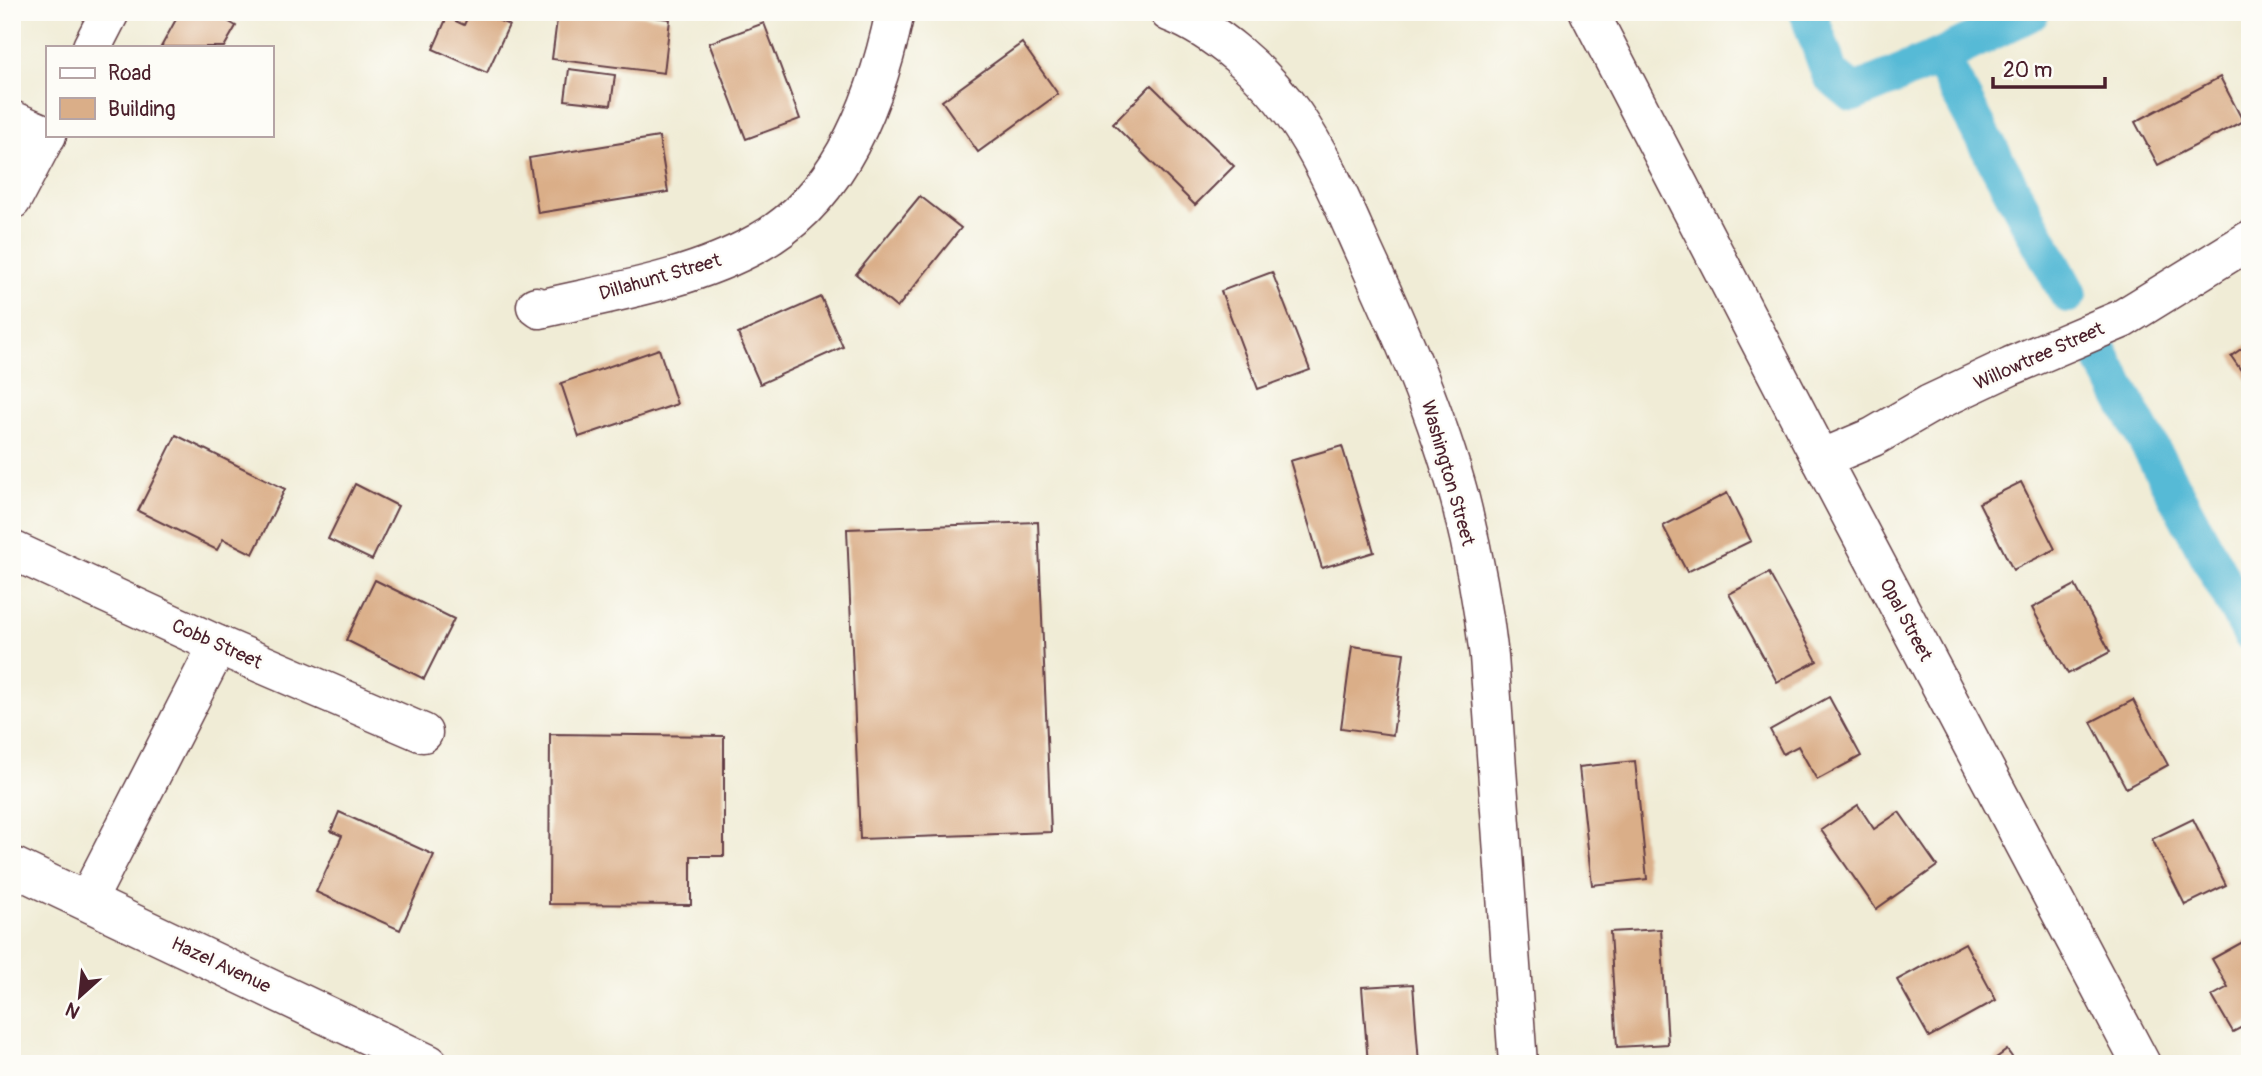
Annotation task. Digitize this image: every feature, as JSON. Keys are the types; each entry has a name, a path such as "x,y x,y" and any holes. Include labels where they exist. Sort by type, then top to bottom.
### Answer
{"street":[{"path":"93,46 110,12"},
{"name":"Dillahunt Street","path":"536,306 540,309 643,286 716,264 760,243 779,229 815,197 854,138 869,101 895,12"},
{"name":"Washington Street","path":"1169,12 1220,39 1259,75 1293,113 1321,157 1386,298 1426,397 1460,498 1483,603 1489,656 1518,1064"},
{"name":"Opal Street","path":"1589,12 1821,459 2141,1064"},
{"path":"12,120 46,134"},
{"path":"12,200 46,136"},
{"name":"Willowtree Street","path":"1821,459 1873,437 1930,404 2011,366 2122,319 2250,240"},
{"name":"Cobb Street","path":"12,550 218,645 423,733"},
{"path":"87,901 218,645"},
{"name":"Hazel Avenue","path":"12,866 429,1064"}],"building":[{"path":"180,12 212,12 236,26 225,46 162,46"},
{"path":"470,12 480,12 509,25 487,73 433,49 447,17 464,25"},
{"path":"558,12 612,12 670,19 664,73 552,59"},
{"path":"764,23 800,119 746,139 709,43"},
{"path":"1022,43 1058,94 978,152 942,101"},
{"path":"569,69 615,75 611,105 565,100"},
{"path":"2220,77 2243,121 2158,165 2135,122"},
{"path":"1151,85 1234,166 1195,205 1113,124"},
{"path":"659,137 668,192 538,213 529,158"},
{"path":"920,196 961,228 897,308 856,274"},
{"path":"1272,272 1310,370 1258,389 1221,291"},
{"path":"821,297 843,347 760,384 738,334"},
{"path":"2250,343 2250,383 2231,356"},
{"path":"659,349 677,404 579,437 561,383"},
{"path":"176,435 285,489 253,554 223,539 217,550 138,511"},
{"path":"1342,446 1374,552 1322,568 1290,461"},
{"path":"2021,482 2055,549 2013,570 1979,503"},
{"path":"355,484 398,506 372,560 328,539"},
{"path":"1727,493 1751,541 1687,572 1663,526"},
{"path":"1038,522 1051,832 860,839 847,529"},
{"path":"1769,573 1817,661 1777,682 1729,594"},
{"path":"375,580 454,619 424,679 346,640"},
{"path":"2075,585 2110,652 2068,674 2032,608"},
{"path":"1352,646 1404,653 1393,735 1341,728"},
{"path":"1829,697 1861,756 1817,780 1798,746 1783,754 1770,730"},
{"path":"2133,700 2168,765 2126,788 2091,722"},
{"path":"550,734 724,736 724,856 691,856 691,905 549,904"},
{"path":"1635,761 1647,879 1592,885 1579,767"},
{"path":"1858,805 1874,829 1899,812 1937,866 1876,909 1821,830"},
{"path":"339,812 434,855 400,930 316,892 342,836 331,831"},
{"path":"2193,819 2226,885 2185,905 2152,839"},
{"path":"1661,929 1668,1044 1617,1047 1610,932"},
{"path":"2250,938 2250,1023 2233,1032 2212,996 2228,987 2212,959"},
{"path":"1965,943 1996,1000 1929,1037 1897,980"},
{"path":"1413,984 1419,1064 1368,1064 1362,987"},
{"path":"2007,1050 2017,1064 1988,1064"}],"waterway":[{"path":"1808,12 1830,74 1853,93 1940,57 2031,12"},
{"path":"1940,57 2068,294"},
{"path":"2097,349 2250,632"}]}
